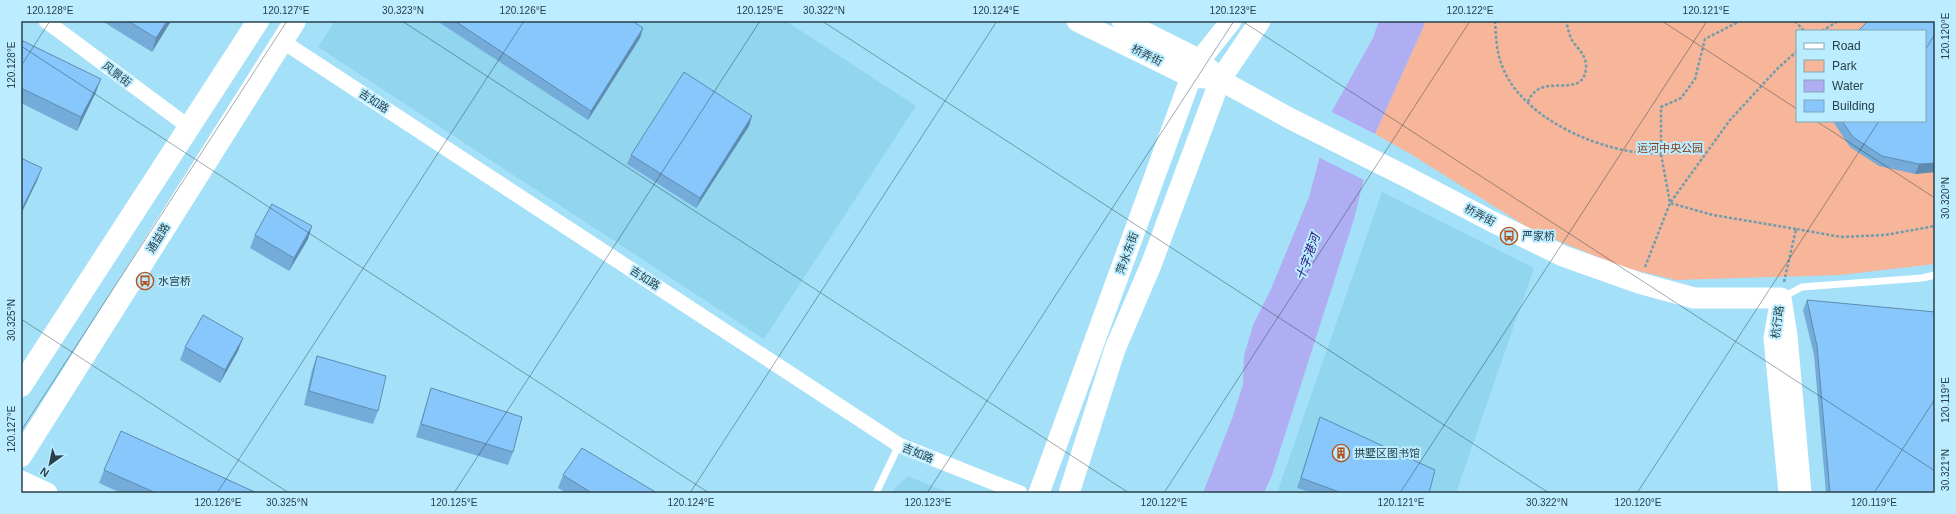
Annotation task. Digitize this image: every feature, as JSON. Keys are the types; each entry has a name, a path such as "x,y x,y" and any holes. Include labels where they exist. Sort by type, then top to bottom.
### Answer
{"main road":[{"path":"21,386 258,21"},
{"name":"通益路","path":"21,456 295,21"}],"street":[{"name":"风景街","path":"46,21 188,127"},
{"name":"桥弄街","path":"1077,21 1220,80 1291,119 1563,256 1639,283 1694,298 1781,298"},
{"name":"桥弄街","path":"1122,21 1196,69"},
{"name":"萍水东街","path":"1039,493 1196,69 1231,21"},
{"path":"1069,493 1115,349 1150,266 1220,80 1260,21"},
{"name":"吉如路","path":"282,41 899,445 1020,493"},
{"name":"杭行路","path":"1781,298 1774,338 1789,493"},
{"name":"杭行路","path":"1781,298 1787,336 1801,493"},
{"path":"21,481 47,493"}],"lane":[{"path":"1781,298 1802,287 1922,278 1935,275"},
{"path":"876,493 899,445"}],"path":[{"path":"1495,21 1496,42 1501,64 1511,83 1528,102 1549,119 1592,142 1620,150 1648,154 1661,154"},
{"path":"1528,102 1531,94 1544,86 1562,86 1577,83 1586,70 1583,54 1573,41 1566,21"},
{"path":"1670,203 1661,154 1661,106 1681,98 1695,79 1705,39 1740,21"},
{"path":"1795,21 1803,30"},
{"path":"1824,30 1838,21"},
{"path":"1639,283 1670,203 1730,120 1796,52"},
{"path":"1670,203 1713,215 1841,237 1885,235 1935,226"},
{"path":"1781,298 1796,229"}],"shaded area":[{"path":"335,21 786,21 916,106 764,339 318,47"},
{"path":"1382,192 1534,268 1456,493 1277,493"},
{"path":"908,476 949,493 890,493"}],"green space":[{"name":"运河中央公园","path":"1426,21 1935,21 1935,264 1840,275 1676,280 1622,267 1532,230 1409,153 1375,134"}],"water":[{"name":"十字港河","path":"1379,21 1426,21 1375,134 1354,219 1272,475 1264,493 1203,493 1233,416 1243,384 1244,356 1253,325 1271,289 1309,197 1332,111 1373,38"}],"pier":[{"path":"1330,111 1377,135 1366,181 1318,157"}],"building":[{"path":"128,21 167,21 156,38"},
{"path":"455,21 632,21 643,28 591,111"},
{"path":"1868,21 1935,21 1935,163 1919,164 1882,156 1853,137 1843,122 1926,122 1926,30 1859,30"},
{"path":"21,40 101,79 81,117 21,88"},
{"path":"684,72 752,116 700,198 631,155"},
{"path":"21,158 42,168 23,207 21,206"},
{"path":"272,204 312,226 294,258 255,235"},
{"path":"1807,300 1935,312 1935,493 1830,493 1817,346"},
{"path":"203,315 243,338 225,370 185,347"},
{"path":"317,356 386,376 378,411 309,391"},
{"path":"431,388 522,417 513,452 421,424"},
{"name":"拱墅区图书馆","path":"1320,417 1435,470 1429,493 1342,493 1301,478"},
{"path":"121,431 257,493 156,493 104,470"},
{"path":"582,448 657,493 592,493 563,475"}],"place":[{"name":"严家桥","path":"1509,236"},
{"name":"水宫桥","path":"145,281"},
{"name":"拱墅区图书馆","path":"1341,453"}]}
